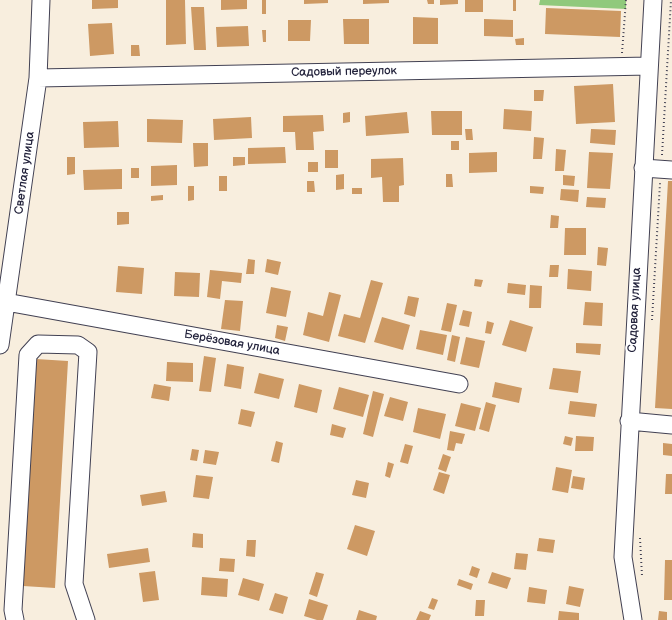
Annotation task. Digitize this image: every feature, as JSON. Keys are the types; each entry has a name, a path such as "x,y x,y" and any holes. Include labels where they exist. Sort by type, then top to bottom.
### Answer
{"street":[{"name":"Светлая улица","path":"0,345 38,78 41,0"},
{"name":"Садовая улица","path":"633,620 623,557 653,0"},
{"name":"Садовый переулок","path":"38,78 649,66"},
{"path":"643,168 666,169"},
{"name":"Берёзовая улица","path":"6,302 459,384"},
{"path":"15,620 13,610 28,355 38,344 78,345 88,352 74,584 86,620"},
{"path":"630,421 672,425"}],"path":[{"path":"620,67 626,0"},
{"path":"651,327 666,169 671,0"},
{"path":"640,533 642,580"}],"green space":[{"path":"540,0 626,0 626,9 539,5"}],"building":[{"path":"92,0 118,0 118,8 92,9"},
{"path":"166,0 185,0 186,44 166,45"},
{"path":"221,0 247,0 247,9 221,10"},
{"path":"262,0 266,0 266,14 262,14"},
{"path":"304,0 328,0 328,3 304,4"},
{"path":"363,0 389,0 389,3 363,4"},
{"path":"427,0 434,0 434,4 428,4"},
{"path":"440,0 458,0 458,4 440,5"},
{"path":"465,0 483,0 483,12 465,12"},
{"path":"513,0 516,0 516,11 513,11"},
{"path":"191,7 204,7 206,50 194,50"},
{"path":"546,8 621,11 620,37 545,34"},
{"path":"413,17 438,18 438,44 413,44"},
{"path":"343,19 369,19 369,44 344,44"},
{"path":"484,19 513,20 513,37 484,36"},
{"path":"288,20 311,20 310,41 288,41"},
{"path":"112,23 114,54 90,56 88,24"},
{"path":"248,26 249,46 217,47 216,27"},
{"path":"262,30 266,30 266,42 263,42"},
{"path":"524,38 524,45 516,45 515,39"},
{"path":"131,45 139,45 140,56 131,56"},
{"path":"613,84 615,122 576,124 574,86"},
{"path":"534,90 544,90 543,101 534,101"},
{"path":"504,109 532,111 531,131 503,129"},
{"path":"431,111 462,111 462,135 432,135"},
{"path":"350,112 350,122 343,123 343,113"},
{"path":"407,112 409,133 366,136 365,116"},
{"path":"323,115 324,131 313,132 314,150 296,150 295,132 283,132 283,116"},
{"path":"251,117 252,138 214,140 213,119"},
{"path":"147,119 183,120 182,143 147,142"},
{"path":"118,121 119,147 84,148 83,122"},
{"path":"465,129 472,129 473,140 466,140"},
{"path":"591,129 616,130 615,145 590,143"},
{"path":"534,137 544,138 542,159 533,159"},
{"path":"451,141 459,141 459,150 451,150"},
{"path":"193,143 208,143 208,166 194,167"},
{"path":"285,147 286,163 248,164 248,148"},
{"path":"556,149 566,150 564,171 555,171"},
{"path":"325,150 338,150 338,168 325,168"},
{"path":"497,152 497,172 469,173 469,153"},
{"path":"589,152 613,153 610,189 587,188"},
{"path":"67,157 75,157 75,174 67,175"},
{"path":"233,157 245,157 245,165 233,166"},
{"path":"403,158 404,185 399,186 399,202 383,202 382,177 371,178 371,159"},
{"path":"308,162 318,162 318,172 308,172"},
{"path":"177,165 177,185 151,186 151,166"},
{"path":"131,168 139,168 139,178 131,178"},
{"path":"122,169 122,189 84,190 83,170"},
{"path":"344,174 344,189 336,190 336,175"},
{"path":"446,174 452,174 453,187 446,187"},
{"path":"563,175 575,176 574,186 563,185"},
{"path":"219,176 227,176 227,191 219,191"},
{"path":"307,181 314,181 315,192 307,192"},
{"path":"668,181 672,181 672,409 655,408"},
{"path":"188,186 194,186 194,200 188,201"},
{"path":"530,186 544,187 543,194 530,193"},
{"path":"352,188 362,188 362,194 352,194"},
{"path":"561,189 579,190 578,202 560,200"},
{"path":"163,195 163,200 151,201 151,196"},
{"path":"587,197 606,198 605,208 586,207"},
{"path":"117,212 129,212 129,224 117,225"},
{"path":"551,215 559,216 558,228 550,228"},
{"path":"565,228 586,228 586,255 564,255"},
{"path":"598,247 608,248 606,266 597,265"},
{"path":"248,259 255,260 254,274 246,274"},
{"path":"267,259 281,262 278,275 265,272"},
{"path":"550,265 559,265 558,277 549,277"},
{"path":"118,266 144,268 142,294 116,292"},
{"path":"568,269 592,271 591,291 567,289"},
{"path":"210,270 242,273 241,283 222,281 220,299 207,297"},
{"path":"175,272 200,273 199,297 174,296"},
{"path":"475,279 483,280 481,287 474,286"},
{"path":"371,280 383,283 365,343 338,336 344,314 360,318"},
{"path":"508,283 526,285 525,295 507,293"},
{"path":"530,285 542,286 541,308 529,308"},
{"path":"271,287 291,291 286,317 266,313"},
{"path":"329,292 341,295 329,342 303,335 308,312 323,316"},
{"path":"408,296 419,298 415,317 404,314"},
{"path":"225,300 243,301 240,331 221,329"},
{"path":"585,302 603,303 602,326 583,325"},
{"path":"447,303 457,305 451,332 441,330"},
{"path":"463,310 472,312 469,327 459,325"},
{"path":"382,317 410,325 403,350 374,342"},
{"path":"510,320 533,327 526,352 502,345"},
{"path":"487,321 494,323 491,334 485,333"},
{"path":"277,325 288,327 285,341 275,338"},
{"path":"420,330 447,335 443,355 416,349"},
{"path":"452,335 460,337 455,362 447,360"},
{"path":"466,337 485,341 479,368 460,364"},
{"path":"576,343 601,344 600,355 576,353"},
{"path":"204,356 216,358 211,392 199,391"},
{"path":"36,359 68,361 55,588 23,586"},
{"path":"167,362 193,363 193,382 166,381"},
{"path":"227,364 244,367 241,389 224,386"},
{"path":"553,368 581,371 578,393 549,389"},
{"path":"259,373 284,379 279,399 254,393"},
{"path":"495,382 522,388 519,403 492,397"},
{"path":"154,384 171,387 169,401 151,398"},
{"path":"299,384 322,390 317,413 294,407"},
{"path":"339,387 369,395 363,417 333,409"},
{"path":"373,391 384,394 373,437 363,434"},
{"path":"390,397 408,402 403,421 384,416"},
{"path":"570,401 597,404 595,417 568,414"},
{"path":"486,402 496,405 489,432 479,429"},
{"path":"461,403 481,408 475,431 455,426"},
{"path":"418,408 446,414 440,439 413,432"},
{"path":"241,409 255,412 251,427 238,424"},
{"path":"332,424 346,428 343,438 330,435"},
{"path":"450,431 465,434 462,444 456,443 454,451 447,450"},
{"path":"565,436 573,438 571,446 563,444"},
{"path":"576,436 594,437 593,451 575,451"},
{"path":"276,441 283,443 279,463 271,461"},
{"path":"663,443 672,444 672,456 663,455"},
{"path":"405,444 413,446 408,464 400,462"},
{"path":"192,449 199,450 197,461 190,460"},
{"path":"205,450 219,452 216,465 203,463"},
{"path":"443,454 451,457 446,472 438,469"},
{"path":"388,462 394,464 390,478 385,476"},
{"path":"556,467 572,470 568,493 552,490"},
{"path":"439,472 450,475 444,494 433,490"},
{"path":"666,474 672,474 672,494 665,494"},
{"path":"196,475 213,477 209,499 193,497"},
{"path":"573,476 585,478 583,490 571,488"},
{"path":"356,480 369,483 366,498 352,495"},
{"path":"165,491 167,502 142,506 140,495"},
{"path":"355,525 375,531 367,556 347,549"},
{"path":"193,533 203,534 203,548 192,547"},
{"path":"539,538 555,540 553,553 537,551"},
{"path":"247,540 256,540 255,557 246,556"},
{"path":"148,548 150,562 109,568 107,554"},
{"path":"516,553 528,554 526,570 514,569"},
{"path":"220,558 235,559 234,572 219,571"},
{"path":"665,560 672,560 672,600 664,600"},
{"path":"472,566 480,569 477,578 469,575"},
{"path":"155,571 159,600 143,602 139,573"},
{"path":"316,572 324,574 317,597 309,594"},
{"path":"492,572 511,578 507,589 488,583"},
{"path":"202,577 228,579 227,597 201,595"},
{"path":"243,578 264,584 259,601 238,595"},
{"path":"459,579 473,584 471,590 457,585"},
{"path":"569,586 584,589 580,607 566,604"},
{"path":"529,587 547,590 545,604 527,602"},
{"path":"275,593 288,597 283,614 269,610"},
{"path":"432,598 438,600 434,610 428,608"},
{"path":"309,599 328,605 323,620 317,620 304,616"},
{"path":"476,600 485,600 484,616 475,616"},
{"path":"359,610 377,616 376,620 356,620"},
{"path":"420,611 431,615 429,620 416,620"},
{"path":"559,611 579,613 579,620 558,620"},
{"path":"659,611 667,612 667,620 658,620"}]}
